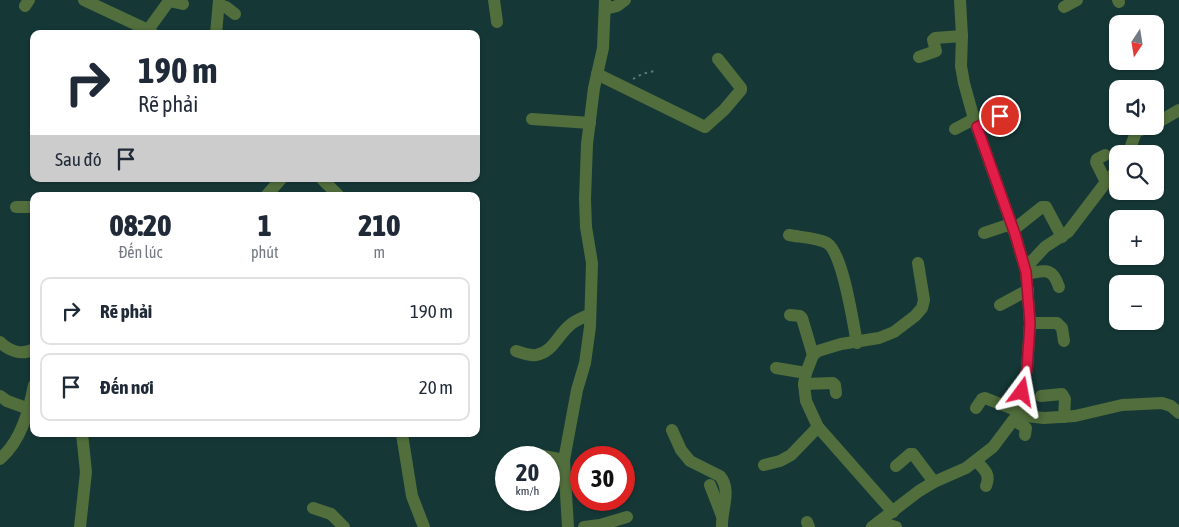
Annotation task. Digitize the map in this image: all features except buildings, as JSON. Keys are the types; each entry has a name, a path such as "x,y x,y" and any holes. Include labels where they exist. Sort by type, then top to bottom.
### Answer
{"street":[{"path":"84,0 147,30"},
{"path":"494,0 497,22"},
{"path":"568,527 564,460 577,390 585,363 590,314 592,263 586,227 585,199 590,123 603,48 605,4 617,6 625,0"},
{"path":"876,525 919,491 934,482 955,474 976,461 993,447 1016,415 1027,369 1030,323 1026,273 964,83 961,66 960,0"},
{"path":"1064,8 1077,0"},
{"path":"152,30 169,1 183,4"},
{"path":"219,2 235,14"},
{"path":"216,30 219,2"},
{"path":"919,57 936,51 934,38 962,36"},
{"path":"597,74 705,127 724,110 741,90 718,59"},
{"path":"1164,119 1179,110"},
{"path":"955,129 1000,116"},
{"path":"532,119 590,123"},
{"path":"1105,155 1097,159 1096,162 1106,182"},
{"path":"1026,273 1032,261 1045,247 1062,237 1081,216 1109,179"},
{"path":"270,192 278,182"},
{"path":"325,182 335,192"},
{"path":"16,207 30,207"},
{"path":"984,233 1012,227 1042,207 1046,207 1062,237"},
{"path":"789,235 824,242 834,251 848,296 857,343"},
{"path":"813,355 824,348 879,338 894,332 915,316 922,308 924,300 918,263"},
{"path":"1026,273 1052,273 1059,287"},
{"path":"1000,305 1028,290"},
{"path":"516,351 534,355 542,353 574,321 590,314"},
{"path":"790,316 802,318 813,355 805,378 806,401 818,427 893,512"},
{"path":"1030,323 1057,323 1062,328 1064,341"},
{"path":"0,342 12,350 23,353 30,350"},
{"path":"776,368 805,378 833,383 836,393"},
{"path":"1041,396 1062,394 1064,399 1064,416"},
{"path":"0,396 7,402 28,409"},
{"path":"976,408 982,398 985,398 1016,415 1044,418 1122,405 1162,403 1171,406 1179,413"},
{"path":"0,459 21,430 30,401"},
{"path":"1016,415 1026,428 1025,435"},
{"path":"764,464 780,461 791,455 818,427"},
{"path":"672,430 681,450 690,461 720,476 722,479 726,494 722,522"},
{"path":"80,527 86,472 82,437"},
{"path":"402,437 412,496 424,527"},
{"path":"896,466 910,454 914,454 934,482"},
{"path":"560,459 564,460"},
{"path":"976,461 987,474 986,486"},
{"path":"710,485 722,522"},
{"path":"314,508 331,514 344,527"},
{"path":"584,527 600,525 627,516"},
{"path":"876,525 896,527"}],"path":[{"path":"622,86 642,74 654,72"}],"route":[{"path":"1000,116 977,127 1015,234 1026,272 1030,323 1027,369 1022,392"}]}
